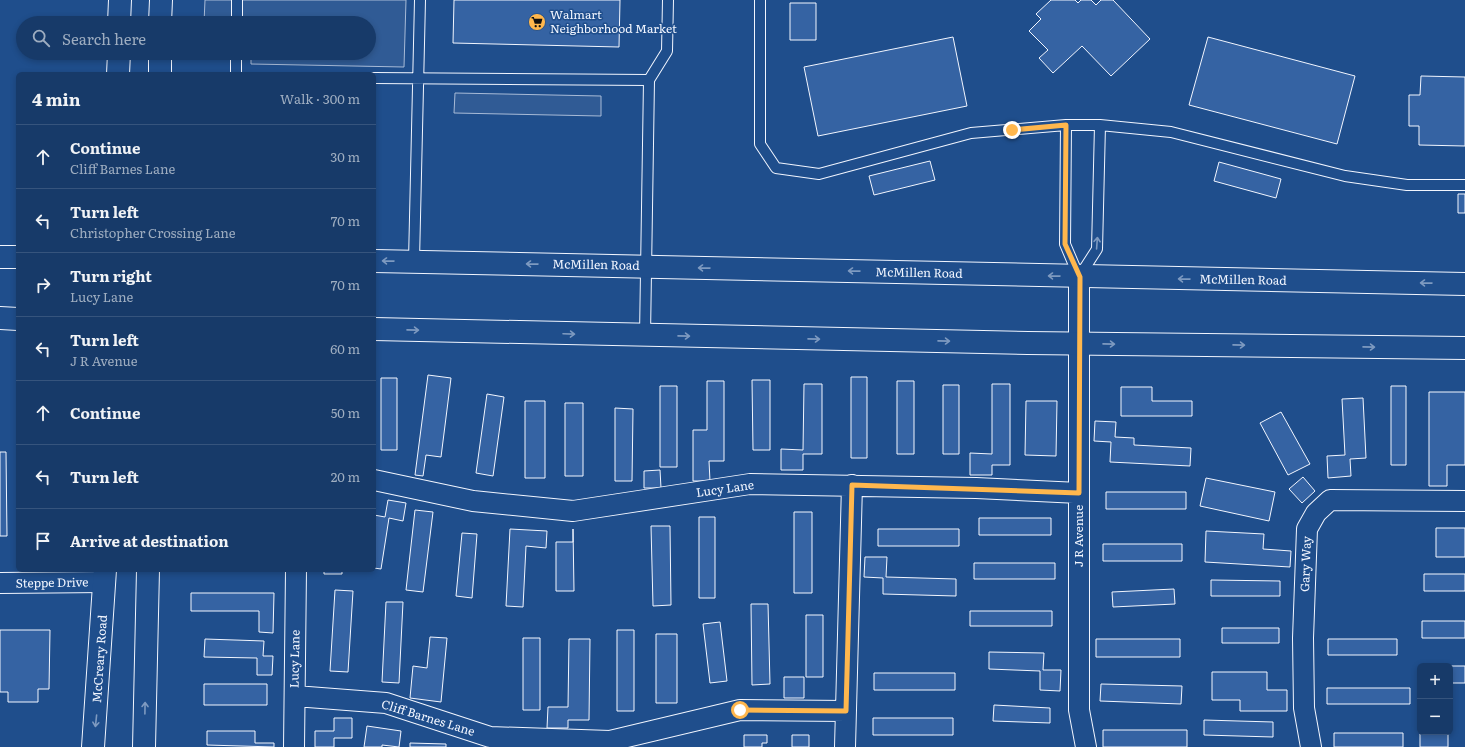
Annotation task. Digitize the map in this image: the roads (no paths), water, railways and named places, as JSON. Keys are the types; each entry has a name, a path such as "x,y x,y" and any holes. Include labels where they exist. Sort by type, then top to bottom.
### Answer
{"main road":[{"path":"119,16 120,0"},
{"path":"160,16 161,0"},
{"path":"118,60 118,72"},
{"path":"160,60 160,72"},
{"path":"0,257 16,257"},
{"name":"McMillen Road","path":"376,261 1465,284"},
{"path":"0,318 16,318"},
{"path":"376,329 645,336 1465,348"},
{"path":"144,747 148,572"},
{"name":"McCreary Road","path":"93,747 105,576"}],"street":[{"name":"J R Avenue","path":"1080,277 1079,710 1086,747"},
{"name":"Lucy Lane","path":"376,480 473,501 573,511 750,484 852,485 1079,493"},
{"path":"845,747 852,485"},
{"name":"Gary Way","path":"1311,747 1304,708 1303,638 1307,529 1316,513 1330,500 1465,501"},
{"name":"Lucy Lane","path":"294,747 296,572"},
{"name":"Steppe Drive","path":"0,583 105,576"},
{"name":"Cliff Barnes Lane","path":"295,696 386,703 490,737 603,741 610,741 740,710 846,711"}],"lane":[{"path":"237,0 237,16"},
{"path":"414,262 420,0"},
{"path":"645,336 649,80 667,51 668,0"},
{"path":"760,0 760,144 776,168 819,174 971,133 1066,125 1100,125 1171,132 1345,176 1407,185 1465,185"},
{"path":"236,60 236,72"},
{"path":"376,78 649,80"},
{"path":"1066,125 1065,244 1080,277"},
{"path":"1080,277 1097,249 1100,125"}],"place":[{"name":"Walmart Neighborhood Market","path":"537,22"}]}
